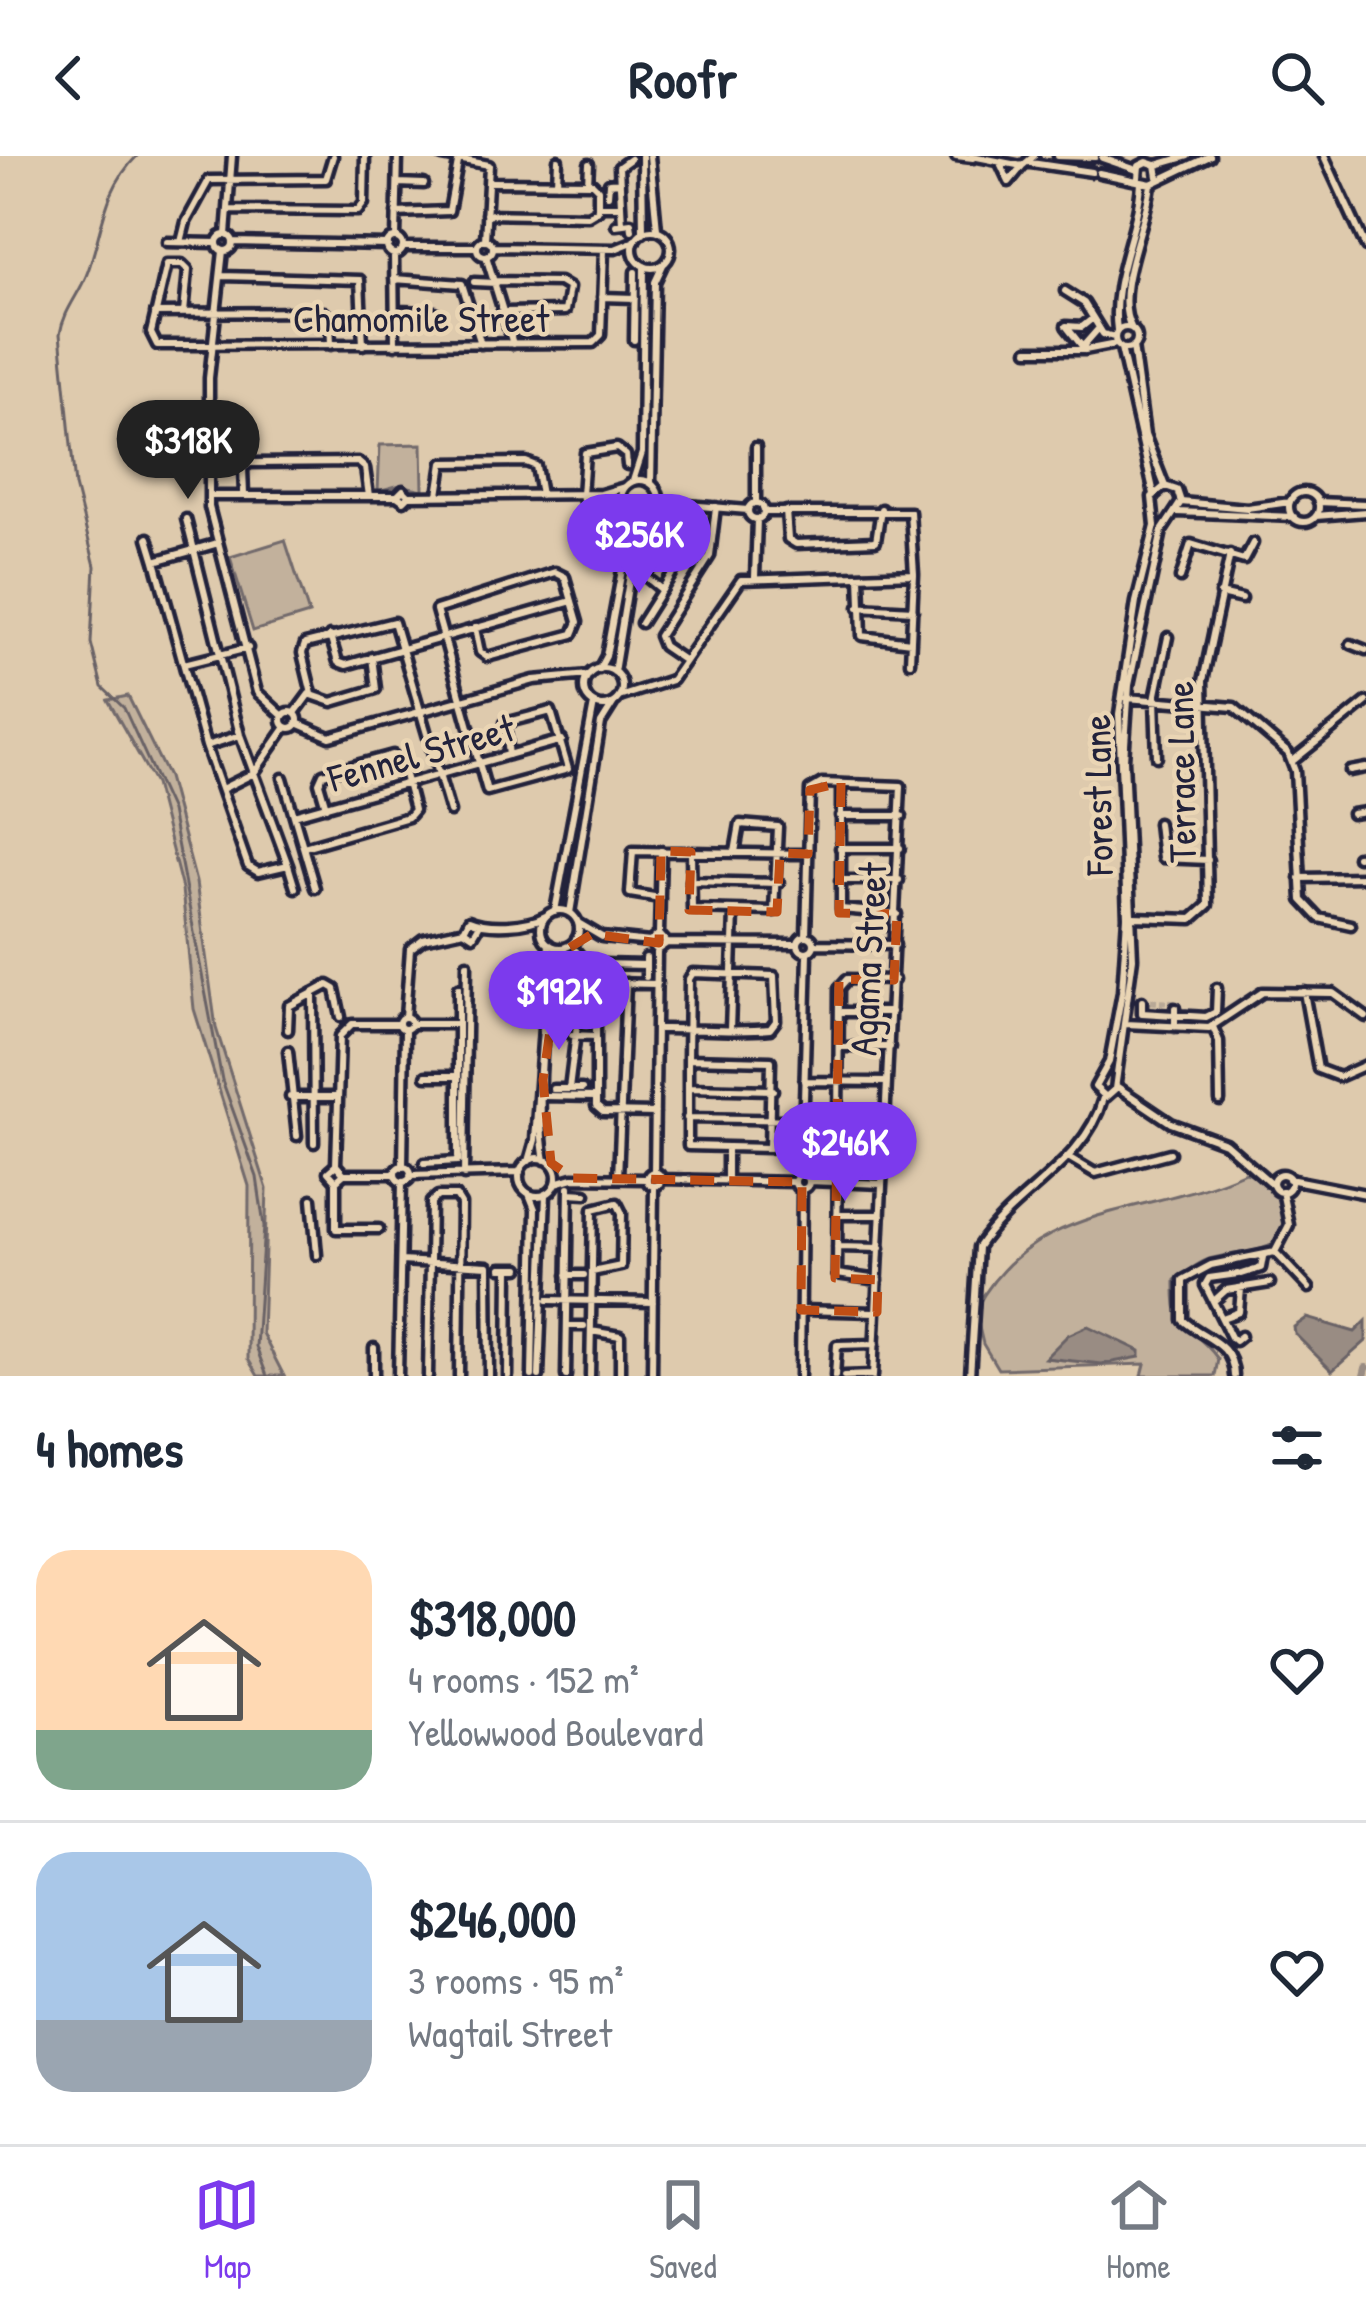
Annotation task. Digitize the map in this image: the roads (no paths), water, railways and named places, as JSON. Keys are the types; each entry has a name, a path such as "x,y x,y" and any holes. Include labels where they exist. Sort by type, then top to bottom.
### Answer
{"street":[{"path":"232,156 213,345 209,496 257,692 283,716 286,727"},
{"path":"181,242 203,185 213,178 326,178 333,156"},
{"path":"229,209 358,211 364,203 365,156"},
{"path":"398,156 396,238 403,247"},
{"path":"442,156 487,162 492,182 485,240 477,248"},
{"path":"485,240 493,248 604,249 635,241 643,232 646,156"},
{"path":"646,156 653,220 671,249 655,282 651,483"},
{"path":"956,156 1095,172 1145,169 1187,156"},
{"path":"1058,156 1098,157 1158,177 1210,156"},
{"path":"1324,156 1366,247"},
{"path":"396,213 449,211 459,157"},
{"path":"630,159 620,165 619,225 633,224 632,230"},
{"path":"557,183 558,160"},
{"path":"999,163 1009,182 1029,162"},
{"path":"588,183 589,164"},
{"path":"1145,169 1147,220 1126,283 1131,328 1137,336 1133,346 1145,435 1165,486"},
{"path":"1145,169 1133,238 1115,293 1117,340 1157,512 1303,522 1366,508"},
{"path":"397,182 424,184"},
{"path":"492,182 588,183 598,189 598,206"},
{"path":"608,195 609,184 632,190"},
{"path":"486,214 588,216 598,206 621,206"},
{"path":"643,232 662,233"},
{"path":"226,235 233,242"},
{"path":"167,242 220,247 233,242 388,245 396,238"},
{"path":"635,241 636,259"},
{"path":"388,245 394,254 395,344"},
{"path":"394,254 403,247 477,248 486,256 513,344"},
{"path":"486,256 493,248"},
{"name":"Chamomile Street","path":"154,313 152,341 213,345 595,342 601,335 604,249"},
{"path":"615,249 644,266 663,265"},
{"path":"184,313 188,270 170,263 163,268 154,313 184,313 324,313 330,318 331,345"},
{"path":"209,496 397,496 403,490 409,496 582,495 625,487 634,481 642,453 644,266"},
{"path":"634,340 635,272"},
{"path":"221,276 357,278 363,285 363,345"},
{"path":"394,279 462,284 481,344"},
{"path":"474,282 562,282 569,288 568,308 563,311 504,312"},
{"path":"1066,292 1076,294 1099,328 1133,346"},
{"path":"602,298 634,298"},
{"path":"394,311 435,312"},
{"path":"1084,348 1066,326 1082,327 1094,319"},
{"path":"1084,348 1099,328"},
{"path":"1028,350 1084,348 1117,340 1131,328"},
{"path":"756,447 756,503 764,512"},
{"path":"580,543 596,537 582,495 585,453 617,448 626,454 627,465"},
{"path":"438,495 443,463 526,461 536,466 541,495"},
{"path":"244,495 244,468 254,462 361,463 366,493"},
{"path":"634,481 651,483 674,503"},
{"path":"1154,494 1165,486"},
{"path":"1165,486 1177,490 1181,502 1177,512"},
{"path":"622,505 625,487"},
{"path":"656,509 658,491"},
{"path":"1181,502 1233,508 1290,502 1304,492 1318,502 1366,508"},
{"path":"283,716 330,736 540,679 571,681 598,669 608,645 629,532 628,513 602,494"},
{"path":"1290,502 1294,518"},
{"path":"1316,516 1318,502"},
{"path":"614,672 636,538 644,517 674,503 748,510 757,519"},
{"path":"748,510 756,503"},
{"path":"685,661 659,638 711,552 716,507"},
{"path":"786,511 788,538 802,544 876,541 881,509"},
{"path":"755,578 757,519 764,512 910,512 914,574 910,662"},
{"name":"Forest Lane","path":"970,1376 978,1247 1068,1157 1094,1122 1109,1087 1121,1024 1131,917 1125,697 1157,512"},
{"path":"628,513 644,517"},
{"name":"Forest Lane","path":"1125,697 1167,516"},
{"path":"186,518 241,735 295,888"},
{"path":"592,521 603,520 607,535"},
{"path":"641,622 701,528"},
{"path":"148,538 206,746 251,870 288,865"},
{"path":"667,540 645,576 675,610"},
{"path":"155,561 218,542"},
{"path":"1180,578 1190,544 1244,560 1253,543"},
{"name":"Terrace Lane","path":"1131,917 1200,915 1209,900 1202,701 1230,554"},
{"path":"475,628 480,652 487,657 573,634 579,626 565,577 555,572 440,604 435,612 485,789 495,793 567,772 551,711 511,721 502,728 509,755"},
{"path":"594,704 668,684 733,586 755,578 914,574"},
{"path":"860,575 864,638 911,642"},
{"path":"1220,594 1242,599"},
{"path":"330,636 340,663 572,601"},
{"path":"859,608 913,610"},
{"path":"221,789 254,773 313,694 302,649 330,636 394,622 450,812"},
{"path":"1157,757 1155,699 1168,637"},
{"path":"1351,644 1366,650"},
{"path":"184,664 248,648"},
{"path":"313,694 336,701 376,688 372,658"},
{"path":"598,669 614,672 640,690"},
{"path":"585,693 589,675"},
{"path":"570,913 601,723 616,700 621,680"},
{"path":"571,681 594,704"},
{"path":"1125,697 1202,701 1245,712 1293,760 1302,900 1319,918 1351,925"},
{"path":"1293,760 1366,703"},
{"path":"555,910 594,704"},
{"path":"206,746 241,735"},
{"name":"Fennel Street","path":"294,815 562,740"},
{"path":"304,847 411,815 400,759 393,755 327,773 319,780 326,807"},
{"path":"1350,771 1366,768"},
{"path":"284,778 315,888"},
{"path":"841,783 843,911 897,914"},
{"name":"Agama Street","path":"806,936 810,790 818,784 898,785 904,794 873,1376"},
{"path":"1352,814 1366,812"},
{"path":"840,816 902,816"},
{"path":"691,852 692,909 774,911 779,830 771,823 737,826 735,852"},
{"path":"1158,823 1162,858 1208,860"},
{"path":"840,848 901,848"},
{"path":"660,898 632,896 629,873 634,851 808,854"},
{"path":"661,851 659,934 667,943"},
{"path":"1300,878 1366,877"},
{"path":"840,880 899,880"},
{"path":"690,881 778,883"},
{"path":"410,1175 403,1167 410,949 423,939 464,930 473,936 479,926 526,923 555,910 570,913 592,934"},
{"path":"730,1030 734,912"},
{"path":"543,936 546,916"},
{"path":"576,939 577,921"},
{"path":"402,1182 410,1175 508,1176 520,1172 529,1161 549,944 526,923"},
{"path":"545,1160 543,1096 550,1004 566,947 592,934 650,942 657,950 652,1376"},
{"path":"650,942 659,934"},
{"path":"798,944 806,936 814,944 895,945"},
{"path":"657,950 667,943 733,943 798,944 808,952"},
{"path":"549,944 566,947"},
{"path":"795,1182 802,1174 808,952 814,944"},
{"path":"576,951 592,969"},
{"path":"568,960 585,978"},
{"path":"569,1089 572,1035 585,978 592,969 646,961 646,977"},
{"path":"464,1175 467,964"},
{"path":"656,1029 688,1028 765,1030 776,1021 774,976 691,976 688,1028 687,1118 691,1147 769,1148 769,1060 688,1059"},
{"path":"878,1280 840,1278 838,1012 843,980 894,980"},
{"path":"619,1178 626,983"},
{"path":"655,1112 600,1111 595,1097 596,990 602,984 657,984"},
{"path":"288,1030 290,1006 333,986 341,1017"},
{"path":"424,1163 458,1161 458,988"},
{"path":"1142,1001 1141,1013 1214,1015 1217,988"},
{"path":"1121,1024 1213,1027 1254,994 1304,992 1338,994 1366,1017"},
{"path":"1304,992 1318,1069 1339,1077 1366,1066"},
{"path":"313,993 314,1143"},
{"path":"838,1012 892,1012"},
{"path":"1175,1012 1175,1027"},
{"path":"336,1181 328,1174 336,1165 338,1046 343,1031 358,1023 458,1024"},
{"path":"1213,1027 1219,1041 1220,1101"},
{"path":"572,1035 596,1036"},
{"path":"838,1047 890,1047"},
{"path":"287,1051 297,1136"},
{"path":"426,1076 458,1076"},
{"path":"804,1081 887,1082"},
{"path":"1109,1087 1130,1094 1171,1123 1226,1143 1274,1184 1309,1183 1366,1194"},
{"path":"688,1088 772,1090"},
{"path":"553,1089 582,1089"},
{"path":"543,1096 595,1097"},
{"path":"290,1097 338,1097"},
{"path":"837,1114 886,1116"},
{"path":"687,1118 804,1120"},
{"path":"727,1180 728,1148"},
{"path":"836,1148 884,1149"},
{"path":"1068,1157 1095,1173 1170,1153"},
{"path":"529,1161 545,1160 573,1178"},
{"path":"336,1165 344,1174"},
{"path":"335,1226 336,1181 344,1174 395,1174 403,1167"},
{"path":"556,1170 556,1184"},
{"path":"520,1172 520,1182"},
{"path":"1234,1376 1233,1364 1217,1340 1183,1320 1183,1280 1189,1272 1216,1263 1275,1252 1289,1225 1287,1185 1278,1175 1261,1172"},
{"path":"395,1174 402,1182 398,1376"},
{"path":"802,1174 810,1181 882,1184"},
{"path":"536,1376 546,1194 556,1184 573,1178 646,1179 657,1175 795,1182 802,1189"},
{"path":"1274,1184 1278,1175"},
{"path":"508,1176 520,1182 535,1209 536,1376"},
{"path":"646,1179 654,1186"},
{"path":"800,1376 802,1189 810,1181"},
{"path":"566,1376 569,1190 586,1194"},
{"path":"529,1194 546,1194"},
{"path":"428,1376 433,1199 456,1196 461,1204 458,1376"},
{"path":"312,1199 317,1255"},
{"path":"568,1275 588,1273 621,1266 622,1214 617,1204 593,1209 588,1273 590,1376"},
{"path":"837,1215 881,1215"},
{"path":"315,1228 379,1229"},
{"path":"837,1247 880,1248"},
{"path":"1275,1252 1309,1288"},
{"path":"1240,1336 1235,1341 1231,1337 1216,1299 1205,1287 1209,1278 1261,1268 1264,1257"},
{"path":"400,1261 461,1262 489,1268 489,1376"},
{"path":"508,1376 505,1268 519,1268"},
{"path":"1216,1299 1226,1290 1270,1283"},
{"path":"1225,1317 1241,1309 1241,1289"},
{"path":"548,1300 653,1302"},
{"path":"801,1310 877,1312"},
{"path":"489,1314 508,1313"},
{"path":"567,1326 620,1336 620,1376"},
{"path":"835,1376 837,1346 875,1343"},
{"path":"374,1348 374,1376"},
{"path":"844,1376 873,1376"}],"waterway":[{"path":"137,156 117,182 88,271 60,334 75,486 95,566 91,643 102,687 124,708 171,811 222,1080 257,1177 264,1226 256,1347 267,1376"},
{"path":"1364,1376 1366,1368"}],"tunnel":[{"path":"1142,1001 1173,1003 1175,1008"}]}
